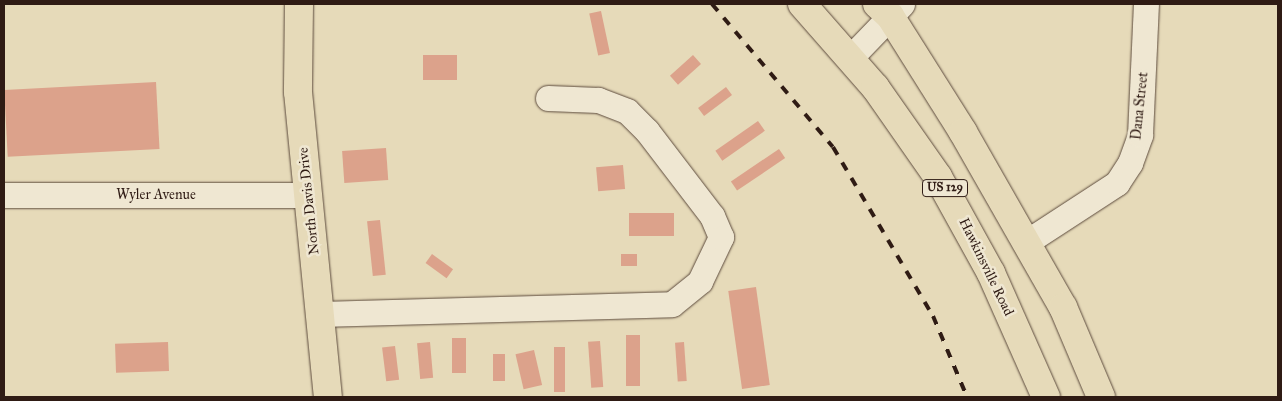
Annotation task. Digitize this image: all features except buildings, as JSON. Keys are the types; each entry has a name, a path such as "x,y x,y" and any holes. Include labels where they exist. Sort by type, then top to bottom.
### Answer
{"main road":[{"name":"North Davis Drive","path":"299,4 298,92 328,397"},
{"name":"Hawkinsville Road","path":"802,4 850,58 908,131 957,208 990,273 1046,397"},
{"name":"US 129","path":"889,8 963,132 1063,307 1102,397"}],"street":[{"name":"Dana Street","path":"1025,243 1116,183 1130,163 1140,135 1146,4"},
{"path":"850,58 889,8"},
{"path":"320,314 672,304 700,281 721,237 712,216 647,131 627,111 598,100 548,98"},
{"name":"Wyler Avenue","path":"4,195 308,196"}],"railway":[{"path":"712,4 833,147 933,316 967,397"}]}
